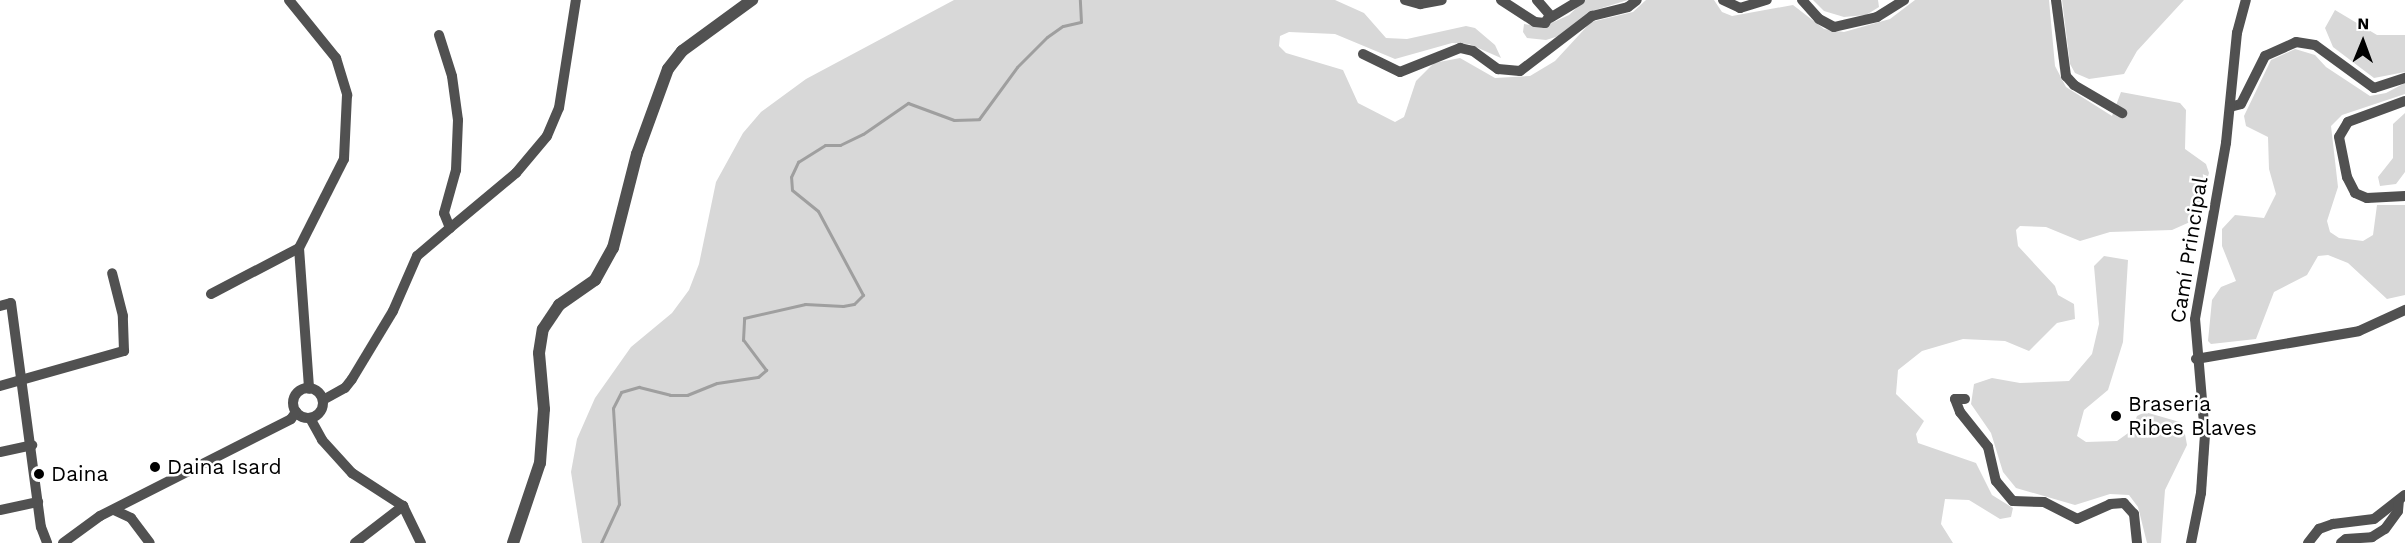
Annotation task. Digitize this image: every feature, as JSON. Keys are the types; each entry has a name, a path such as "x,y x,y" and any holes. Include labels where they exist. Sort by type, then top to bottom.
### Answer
{"street":[{"path":"289,0 336,58 347,95 344,159 330,181 299,248 309,388 323,400"},
{"path":"310,418 319,414 323,400 345,388 352,379 393,311 417,256 516,173 547,136 559,108 576,0"},
{"path":"513,543 540,463 544,409 539,353 543,329 559,305 595,279 613,248 637,154 668,69 682,51 753,0"},
{"path":"1405,0 1420,4 1442,0"},
{"path":"1501,0 1538,24 1580,0"},
{"path":"1537,0 1550,18"},
{"path":"1363,54 1400,72 1460,48 1473,51 1493,67 1520,71 1592,16 1628,7 1637,0"},
{"path":"1723,0 1740,8 1767,0"},
{"path":"1802,0 1819,19 1834,27 1877,17 1904,0"},
{"path":"2056,0 2066,76 2074,85 2122,113"},
{"name":"Camí Principal","path":"2191,543 2201,493 2205,435 2196,359 2195,319 2230,107 2237,33 2246,0"},
{"path":"440,35 452,76 458,120 456,170 444,213 450,228"},
{"path":"2230,107 2241,104 2265,56 2296,42 2315,45 2374,88 2405,78"},
{"path":"2405,101 2348,122 2339,137 2347,177 2355,193 2367,198 2405,196"},
{"path":"211,294 299,248"},
{"path":"0,386 124,351 123,316 112,273"},
{"path":"0,306 11,303 38,502 47,543"},
{"path":"2196,359 2359,331 2405,310"},
{"path":"63,543 114,510 291,419 296,412 297,394 309,388"},
{"path":"1965,399 1955,399 1960,412 1988,447 1996,480 2013,501 2044,502 2078,519 2110,504 2124,502 2134,514 2137,543"},
{"path":"296,412 310,418 322,440 347,468 403,506 421,543"},
{"path":"0,452 32,445"},
{"path":"138,527 138,510 144,495"},
{"path":"2308,543 2319,529 2374,519 2402,497"},
{"path":"2341,543 2346,539 2372,537 2385,529 2398,511 2402,497"},
{"path":"0,510 38,502"},
{"path":"355,543 403,506"},
{"path":"114,510 126,514 150,543"}],"shaded area":[{"path":"954,0 1335,0 1364,13 1386,38 1407,39 1466,26 1475,28 1495,45 1501,58 1469,44 1452,43 1395,59 1335,34 1289,32 1280,36 1279,46 1286,53 1343,70 1358,103 1395,122 1404,117 1416,81 1434,63 1460,58 1495,78 1530,76 1555,61 1591,22 1633,12 1646,0 1714,0 1722,12 1732,16 1793,5 1824,29 1844,32 1890,19 1915,0 2049,0 2055,66 2066,87 2112,116 2121,92 2180,103 2186,110 2185,149 2206,164 2209,173 2197,214 2190,222 2172,230 2110,232 2080,241 2046,227 2020,226 2016,230 2018,246 2055,286 2058,295 2074,304 2075,319 2057,323 2029,351 2005,341 1963,339 1922,351 1898,370 1896,394 1924,421 1916,434 1918,443 1976,463 1992,495 2013,508 2011,517 2000,519 1969,500 1945,499 1941,524 1953,543 582,543 571,472 577,439 595,398 631,347 672,313 689,290 699,264 716,182 743,133 761,112 806,79"},
{"path":"1585,0 1628,0 1592,11 1562,35 1546,40 1527,38 1523,32 1524,24 1543,27 1569,15"},
{"path":"1813,0 1878,0 1879,7 1866,15 1844,17 1824,11"},
{"path":"2062,0 2184,0 2137,51 2124,74 2089,79 2075,73 2070,64"},
{"path":"2335,10 2377,35 2405,35 2405,72 2374,78 2333,47 2325,28"},
{"path":"2295,49 2315,55 2326,67 2370,96 2386,93 2405,83 2405,94 2342,115 2331,126 2338,187 2327,221 2330,232 2339,238 2363,241 2373,235 2377,205 2405,205 2405,295 2387,299 2348,263 2328,255 2318,256 2307,275 2274,292 2256,339 2211,344 2208,341 2212,300 2221,287 2236,281 2222,246 2222,229 2235,215 2264,218 2276,194 2269,169 2268,137 2246,126 2244,116 2271,60"},
{"path":"2405,113 2405,172 2396,184 2380,186 2378,177 2393,158 2393,124"},
{"path":"2104,256 2128,260 2123,342 2108,390 2084,410 2077,436 2086,442 2117,441 2131,431 2137,416 2145,412 2183,423 2187,445 2165,490 2161,543 2147,543 2138,507 2129,495 2110,494 2075,505 2016,488 2003,472 1991,433 1971,404 1974,384 1992,378 2020,383 2069,381 2092,354 2099,324 2094,266"}],"waterway":[{"path":"601,543 619,504 613,408 621,392 639,387 670,395 687,395 717,383 758,377 766,370 743,340 744,318 805,304 843,306 854,304 863,295 818,211 792,190 791,177 798,162 825,145 840,145 863,134 908,103 954,120 979,119 1017,67 1047,37 1063,26 1081,22 1080,0"}],"place":[{"name":"Braseria Ribes Blaves","path":"2116,416"},
{"name":"Daina Isard","path":"155,467"},
{"name":"Daina","path":"39,474"}]}
